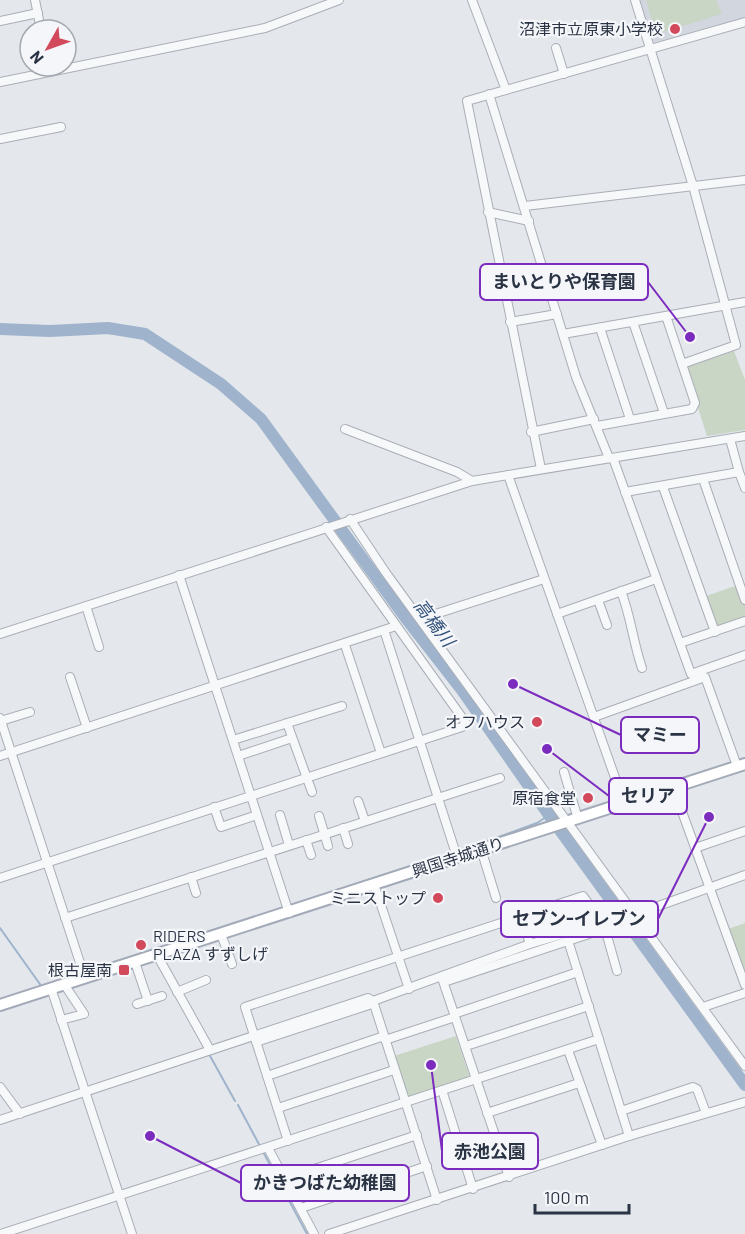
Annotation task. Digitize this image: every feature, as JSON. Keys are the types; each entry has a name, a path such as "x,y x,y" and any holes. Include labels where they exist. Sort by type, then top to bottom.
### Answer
{"main road":[{"name":"興国寺城通り","path":"0,1005 289,913 456,853 481,849 741,765"}],"street":[{"path":"35,0 39,18"},
{"path":"78,63 265,28 339,0"},
{"path":"472,0 506,90"},
{"path":"635,0 693,186 736,345 682,364"},
{"path":"0,21 38,13"},
{"path":"541,469 531,432 466,101 745,22"},
{"path":"556,48 564,74"},
{"path":"0,82 18,77"},
{"path":"489,94 576,377 625,492 691,674 745,655"},
{"path":"0,139 62,127"},
{"path":"525,206 745,180"},
{"path":"488,212 529,221"},
{"path":"563,334 745,302"},
{"path":"510,322 557,314"},
{"path":"531,432 692,409 695,403 666,316"},
{"path":"633,322 664,413"},
{"path":"600,328 630,419"},
{"path":"345,429 457,472 471,481"},
{"path":"0,634 471,481 745,436"},
{"path":"730,439 745,488"},
{"path":"625,492 739,472"},
{"path":"508,475 624,803"},
{"path":"703,479 745,600"},
{"path":"663,487 715,632"},
{"path":"348,520 571,821 745,1066"},
{"path":"0,878 466,723 326,527"},
{"path":"179,575 289,913"},
{"path":"420,619 544,579"},
{"path":"557,614 656,579"},
{"path":"621,591 631,617 631,637 642,668"},
{"path":"598,600 607,625"},
{"path":"86,606 99,647"},
{"path":"680,643 745,621"},
{"path":"0,756 345,645 396,626"},
{"path":"384,630 456,853"},
{"path":"345,645 381,753"},
{"path":"70,677 87,728"},
{"path":"594,717 705,677 741,765"},
{"path":"233,740 342,706"},
{"path":"30,712 1,719 85,978"},
{"path":"287,723 312,792"},
{"path":"238,756 292,738"},
{"path":"564,771 571,821"},
{"path":"65,918 500,778"},
{"path":"673,787 745,985"},
{"path":"358,801 365,821"},
{"path":"214,807 220,827 258,815"},
{"path":"280,815 289,845"},
{"path":"319,816 328,846"},
{"path":"343,828 348,844"},
{"path":"695,848 745,831"},
{"path":"306,840 311,855"},
{"path":"481,849 496,898"},
{"path":"636,914 745,875"},
{"path":"190,877 196,893"},
{"path":"374,884 409,989"},
{"path":"288,1142 245,1007 583,896 604,925 617,971"},
{"path":"521,916 530,944"},
{"path":"509,1177 443,980 444,974 530,944 598,931 604,925"},
{"path":"221,934 232,964"},
{"path":"567,938 629,1136"},
{"path":"373,1001 567,938"},
{"path":"157,955 210,1050"},
{"path":"135,962 148,1001"},
{"path":"267,1076 455,1016 578,972"},
{"path":"177,992 206,980"},
{"path":"61,1020 84,1014 64,984"},
{"path":"51,988 87,1091 132,1234"},
{"path":"703,1007 745,993"},
{"path":"137,1004 162,996"},
{"path":"0,1120 210,1050 255,1039 368,998 373,1001 437,1200"},
{"path":"466,1046 589,1006"},
{"path":"0,1234 599,1039"},
{"path":"568,1050 602,1145"},
{"path":"278,1108 394,1070"},
{"path":"487,1113 579,1083"},
{"path":"0,1087 20,1114"},
{"path":"621,1111 693,1087 697,1089 706,1113"},
{"path":"442,1090 473,1189"},
{"path":"329,1234 473,1189 629,1136 744,1102"},
{"path":"284,1179 417,1135"},
{"path":"268,1148 314,1234"},
{"path":"301,1208 427,1166"}],"shaded area":[{"name":"沼津市立原東小学校","path":"639,0 745,0 745,17 655,42 651,41"}],"green space":[{"path":"646,0 716,0 722,14 656,34"},
{"path":"734,351 745,380 745,430 707,436 685,367"},
{"path":"738,585 745,605 745,620 722,628 716,626 706,596"},
{"path":"745,923 745,977 728,929"},
{"path":"456,1036 469,1075 466,1080 411,1097 407,1096 394,1056"}],"waterway":[{"name":"高橋川","path":"0,329 50,331 108,328 145,334 221,384 261,419 405,617 462,690 549,815 745,1085"},
{"path":"291,905 490,840 537,823 549,815"},
{"path":"99,967 283,908"},
{"name":"高橋川","path":"616,918 622,914"},
{"path":"0,928 42,987"},
{"path":"505,957 565,937"},
{"path":"209,1054 235,1101"},
{"path":"238,1105 307,1234"}],"place":[{"name":"沼津市立原東小学校","path":"675,29"},
{"name":"まいとりや保育園","path":"690,337"},
{"name":"マミー","path":"513,684"},
{"name":"オフハウス","path":"537,722"},
{"name":"セリア","path":"547,749"},
{"name":"原宿食堂","path":"588,798"},
{"name":"セブン-イレブン","path":"709,817"},
{"name":"ミニストップ","path":"438,898"},
{"name":"RIDERS PLAZA すずしげ","path":"141,945"},
{"name":"根古屋南","path":"124,970"},
{"name":"赤池公園","path":"431,1065"},
{"name":"かきつばた幼稚園","path":"150,1136"}]}
